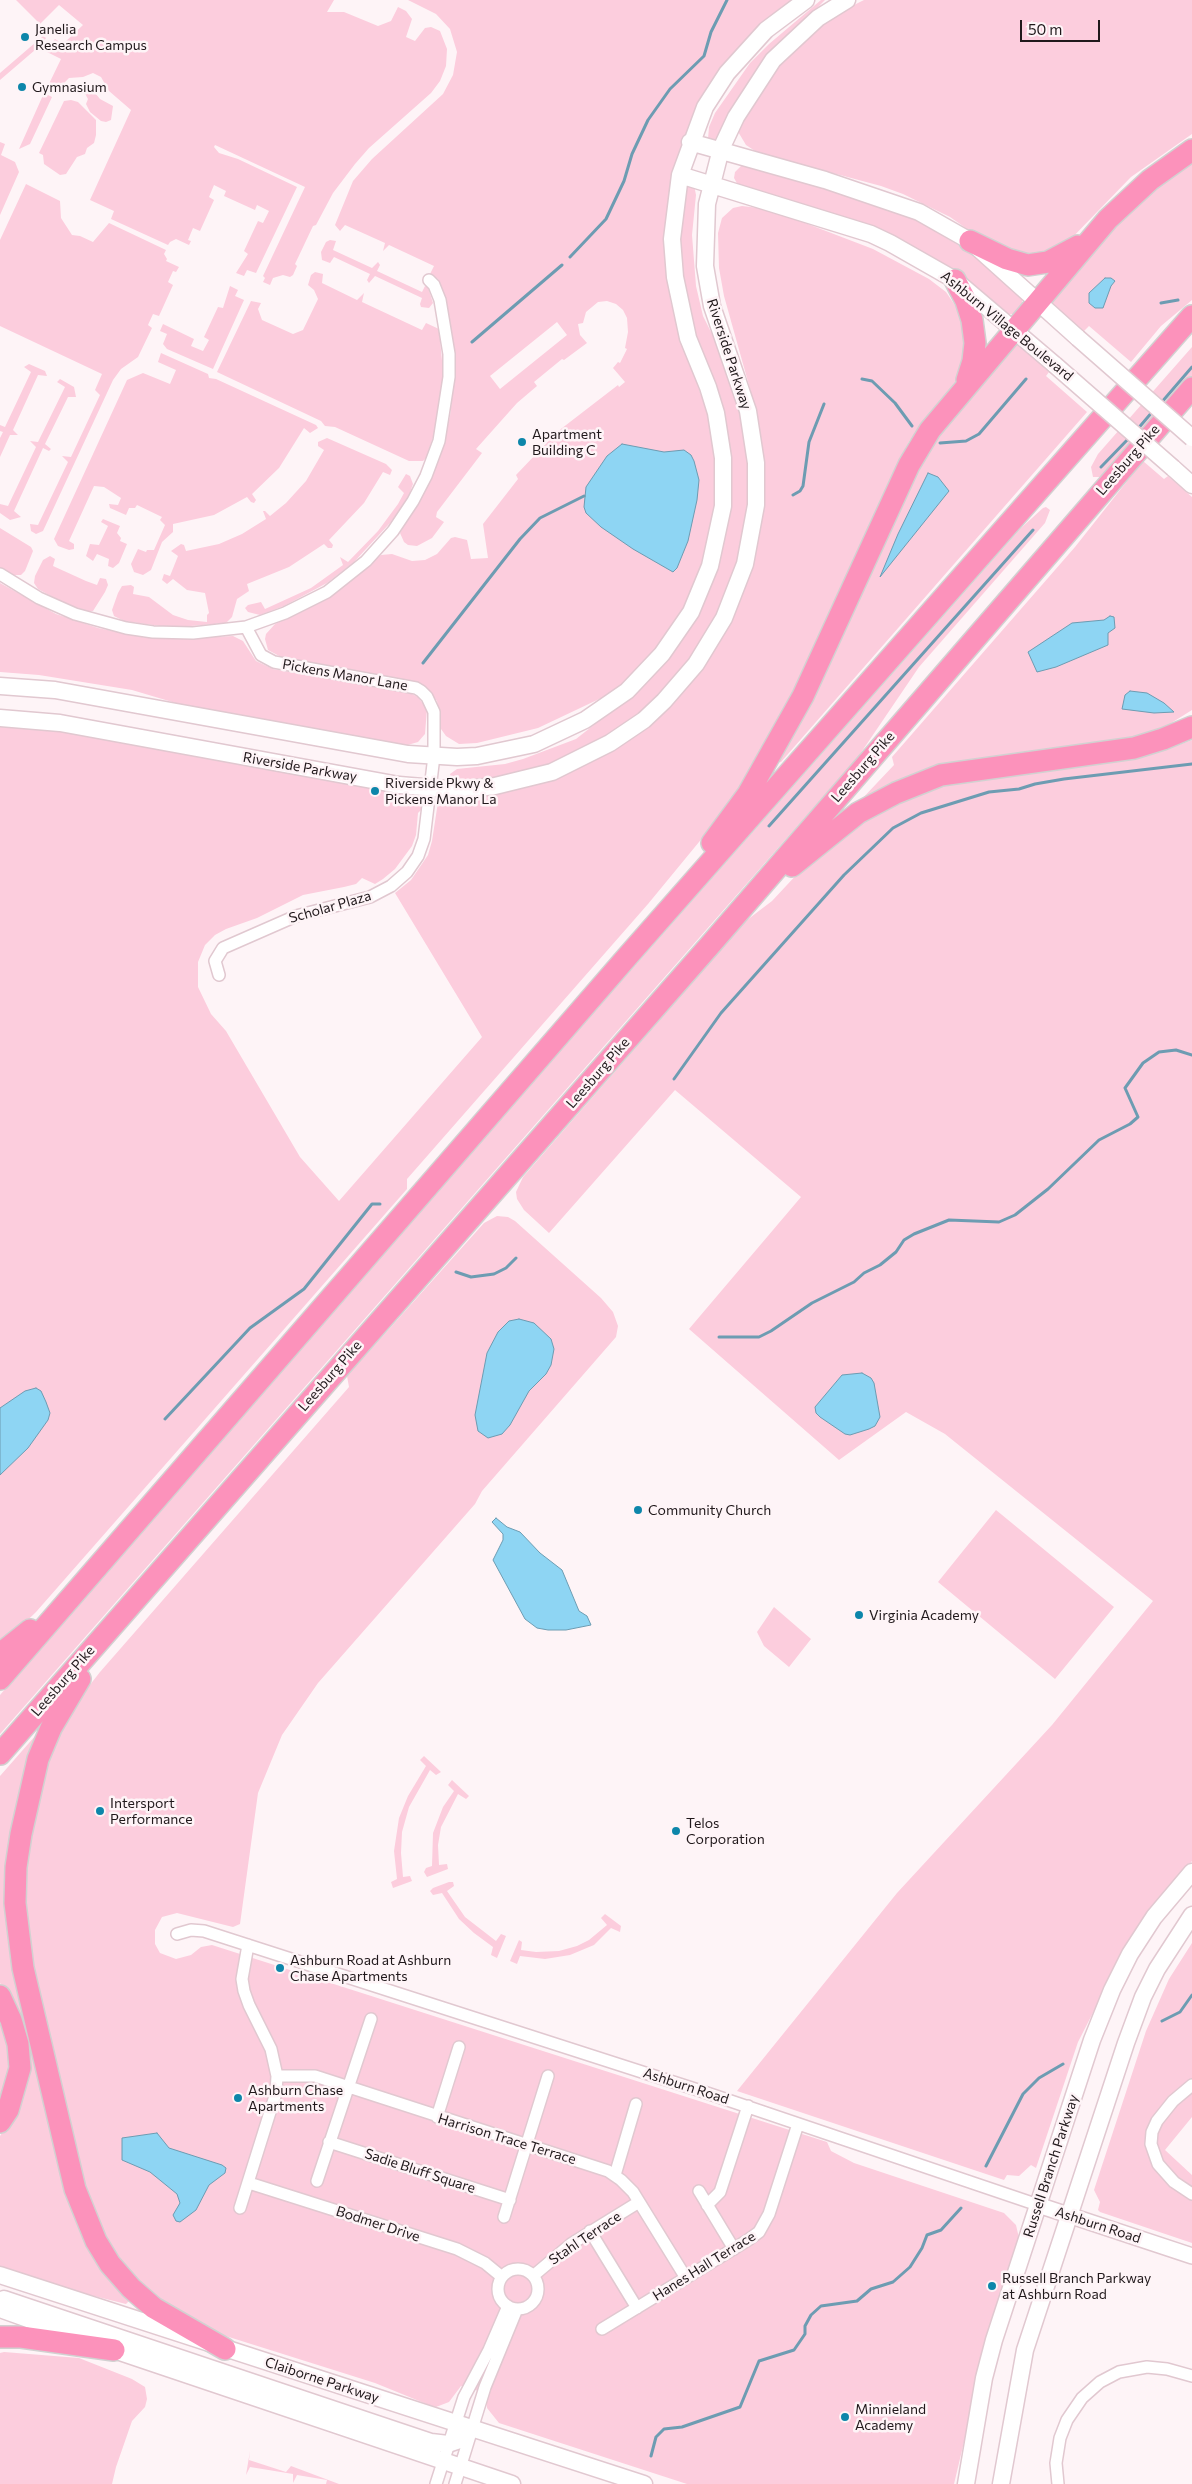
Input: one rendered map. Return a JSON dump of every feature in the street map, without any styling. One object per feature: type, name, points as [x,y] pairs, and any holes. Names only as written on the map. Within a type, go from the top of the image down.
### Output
[{"type":"highway","points":[[627,957],[748,794],[803,696],[909,465],[930,430],[1093,237],[1150,180],[1192,150]]},
{"type":"highway","points":[[970,241],[1007,259],[1028,265],[1048,262],[1093,237]]},
{"type":"highway","points":[[955,280],[968,307],[975,343],[973,361],[964,388]]},
{"type":"highway","points":[[0,1679],[627,957],[1192,316]]},
{"type":"highway","name":"Leesburg Pike","points":[[0,1754],[711,944],[1192,388]]},
{"type":"highway","points":[[711,944],[798,860],[858,813],[896,793],[949,774],[1134,748],[1192,727]]},
{"type":"highway","points":[[0,1654],[73,1596]]},
{"type":"highway","points":[[128,1607],[64,1703],[38,1759],[28,1796],[16,1867],[15,1903],[17,1932],[23,1968],[75,2189],[96,2241],[110,2264],[136,2293],[174,2321],[225,2349]]},
{"type":"highway","points":[[0,1996],[11,2020],[18,2044],[20,2068],[8,2110],[0,2122]]},
{"type":"highway","points":[[0,2337],[30,2338],[114,2350]]},
{"type":"main road","points":[[0,686],[55,690],[408,754],[434,756],[476,756],[534,744],[586,720],[627,691],[656,661],[678,633],[703,586],[719,531],[723,506],[724,471],[716,413],[684,324],[675,277],[672,239],[680,175],[690,142],[705,107],[726,73],[766,30],[806,0]]},
{"type":"main road","name":"Riverside Parkway","points":[[0,718],[60,723],[399,785],[459,790],[526,779],[552,772],[610,744],[644,720],[696,664],[724,618],[745,564],[756,505],[757,480],[748,411],[718,327],[708,288],[705,233],[707,204],[721,149],[736,117],[773,60],[818,18],[847,0]]},
{"type":"main road","points":[[690,142],[721,149],[877,196],[919,212],[970,241],[1192,438]]},
{"type":"main road","name":"Ashburn Village Boulevard","points":[[680,175],[871,234],[913,255],[955,280],[1014,329],[1192,485]]},
{"type":"main road","name":"Russell Branch Parkway","points":[[966,2484],[984,2378],[994,2340],[1092,2040],[1112,1990],[1130,1954],[1154,1917],[1192,1872]]},
{"type":"main road","points":[[1001,2484],[1025,2350],[1069,2216],[1143,1997],[1170,1946],[1192,1915]]},
{"type":"main road","name":"Claiborne Parkway","points":[[0,2275],[644,2484]]},
{"type":"main road","points":[[0,2298],[431,2442],[448,2444],[460,2440],[472,2428]]},
{"type":"main road","points":[[0,2309],[114,2350],[512,2484]]},
{"type":"street","points":[[0,574],[54,606],[99,622],[126,628],[193,633],[246,627],[305,604],[345,578],[366,561],[386,540],[413,501],[426,476],[439,441],[450,377],[446,325],[440,300],[434,285],[429,280]]},
{"type":"street","name":"Pickens Manor Lane","points":[[246,627],[261,655],[274,662],[416,688],[427,697],[434,712],[434,756],[431,788]]},
{"type":"street","name":"Scholar Plaza","points":[[219,975],[215,961],[223,948],[296,916],[370,897],[399,880],[413,864],[421,849],[427,823],[431,788]]},
{"type":"street","name":"Ashburn Road","points":[[177,1934],[191,1930],[204,1931],[748,2106],[1192,2256]]},
{"type":"street","points":[[240,2208],[276,2093],[277,2076],[271,2049],[244,1991],[242,1979],[248,1945]]},
{"type":"street","points":[[317,2181],[371,2019]]},
{"type":"street","points":[[437,2117],[459,2048]]},
{"type":"street","name":"Harrison Trace Terrace","points":[[277,2076],[315,2076],[615,2174]]},
{"type":"street","points":[[504,2217],[548,2076]]},
{"type":"street","points":[[1192,2086],[1173,2101],[1156,2121],[1152,2132],[1151,2144],[1153,2154],[1162,2169],[1174,2182],[1192,2194]]},
{"type":"street","points":[[636,2104],[615,2174],[639,2202],[686,2278]]},
{"type":"street","points":[[707,2205],[720,2192],[748,2106]]},
{"type":"street","name":"Hanes Hall Terrace","points":[[602,2329],[754,2236],[767,2220],[798,2124]]},
{"type":"street","name":"Sadie Bluff Square","points":[[329,2142],[510,2200]]},
{"type":"street","name":"Bodmer Drive","points":[[248,2183],[457,2249],[485,2263],[502,2277]]},
{"type":"street","points":[[699,2191],[734,2249]]},
{"type":"street","name":"Stahl Terrace","points":[[534,2276],[556,2255],[590,2231],[639,2202]]},
{"type":"street","points":[[590,2231],[637,2308]]},
{"type":"street","points":[[519,2269],[534,2276],[538,2288],[536,2297],[527,2307],[513,2308],[499,2295],[498,2286],[502,2277],[510,2271],[519,2269]]},
{"type":"street","points":[[436,2484],[464,2397],[513,2308]]},
{"type":"street","points":[[455,2484],[485,2386],[513,2308]]},
{"type":"street","points":[[1058,2484],[1056,2463],[1060,2438],[1067,2420],[1082,2398],[1100,2382],[1119,2372],[1147,2367],[1166,2369],[1192,2376]]},
{"type":"shaded area","points":[[16,0],[334,0],[327,12],[344,12],[378,26],[391,21],[398,7],[406,11],[412,19],[406,37],[415,41],[425,28],[431,27],[440,31],[447,49],[446,66],[440,81],[431,93],[369,148],[333,193],[316,225],[313,226],[295,264],[297,266],[293,275],[290,277],[283,275],[273,278],[270,285],[263,282],[265,278],[263,276],[305,187],[215,145],[214,147],[219,153],[238,159],[297,187],[256,273],[247,270],[244,276],[236,273],[248,254],[244,251],[258,221],[263,223],[269,211],[257,205],[255,210],[224,196],[226,191],[214,185],[209,197],[214,200],[200,231],[193,228],[188,240],[191,241],[189,245],[176,239],[168,245],[111,219],[114,211],[90,200],[131,110],[109,91],[101,77],[93,73],[83,77],[69,78],[56,91],[47,88],[61,59],[47,52],[50,45],[55,39],[63,44],[83,25],[59,5],[40,24]]},
{"type":"shaded area","points":[[408,0],[794,0],[762,24],[742,43],[704,94],[682,143],[669,191],[665,255],[671,303],[709,418],[717,466],[714,520],[708,552],[686,605],[659,646],[614,692],[538,728],[477,743],[459,744],[446,736],[441,729],[437,701],[426,687],[414,682],[281,657],[268,650],[265,639],[266,634],[275,624],[328,598],[381,555],[392,554],[412,561],[425,560],[437,554],[451,538],[455,537],[467,540],[471,559],[488,558],[483,524],[518,479],[516,475],[557,432],[618,385],[619,387],[625,382],[613,368],[618,362],[620,363],[627,349],[625,348],[628,332],[627,318],[623,310],[616,304],[607,301],[598,302],[586,312],[583,323],[578,324],[580,335],[587,343],[564,360],[562,359],[534,382],[537,386],[517,403],[476,449],[482,453],[437,512],[436,517],[444,522],[432,538],[417,546],[408,545],[404,542],[400,533],[430,482],[442,449],[450,416],[455,373],[454,350],[446,302],[438,279],[430,274],[434,266],[389,245],[383,251],[385,243],[345,225],[340,231],[335,225],[353,181],[372,159],[443,94],[453,75],[457,52],[450,29],[436,14]],"holes":[[[557,322],[567,335],[500,389],[490,376]]]},
{"type":"shaded area","points":[[821,0],[825,0],[757,69],[720,135],[713,141],[708,139],[709,127],[715,113],[750,63],[769,44]]},
{"type":"shaded area","points":[[864,0],[1192,0],[1192,134],[1131,177],[1067,243],[1033,256],[986,242],[950,217],[903,194],[881,186],[758,153],[746,145],[737,130],[778,64],[813,31],[836,14]]},
{"type":"shaded area","points":[[43,36],[46,38],[42,44],[0,80],[0,73]]},
{"type":"shaded area","points":[[88,87],[100,99],[113,106],[111,120],[101,121],[90,112],[86,104],[88,99],[83,90]]},
{"type":"shaded area","points":[[44,93],[52,97],[30,144],[19,149]]},
{"type":"shaded area","points":[[64,101],[78,102],[96,120],[96,135],[94,143],[87,148],[85,154],[77,157],[66,174],[60,175],[44,164],[43,155],[39,153]]},
{"type":"shaded area","points":[[0,142],[5,144],[1,155],[15,162],[19,172],[0,215]]},
{"type":"shaded area","points":[[1192,162],[1192,300],[1161,326],[1131,362],[1089,326],[1083,332],[1048,303],[1121,220],[1152,191]]},
{"type":"shaded area","points":[[749,164],[900,213],[923,224],[960,246],[985,265],[1019,294],[1022,299],[1022,307],[1016,314],[1005,314],[946,266],[891,235],[738,185],[734,178],[735,172],[741,166]]},
{"type":"shaded area","points":[[26,184],[60,201],[61,218],[72,235],[80,236],[93,242],[109,223],[166,250],[164,254],[167,259],[166,261],[179,267],[176,272],[173,271],[168,282],[173,285],[159,316],[153,314],[148,325],[152,328],[138,357],[121,369],[113,380],[43,531],[36,534],[31,531],[30,524],[38,525],[68,462],[62,456],[71,457],[100,395],[95,390],[102,374],[0,326],[0,240]]},
{"type":"shaded area","points":[[694,185],[696,195],[692,235],[696,286],[703,316],[727,364],[736,389],[750,459],[749,509],[738,569],[721,609],[697,652],[668,687],[637,715],[602,740],[553,764],[507,777],[459,782],[451,778],[450,774],[457,769],[505,764],[576,739],[637,691],[716,571],[728,519],[701,353],[686,303],[679,242],[684,192],[688,186]]},
{"type":"shaded area","points":[[742,206],[779,213],[873,249],[929,279],[946,292],[963,317],[964,355],[961,369],[955,382],[910,440],[899,460],[798,689],[749,775],[699,842],[648,904],[407,1179],[407,1189],[36,1612],[0,1647],[0,725],[40,727],[411,794],[419,798],[422,809],[418,813],[416,835],[412,846],[395,869],[383,879],[375,884],[362,878],[356,884],[303,895],[257,918],[226,929],[215,935],[205,945],[198,962],[198,987],[211,1014],[226,1031],[300,1157],[339,1201],[482,1037],[395,893],[411,880],[428,855],[438,802],[444,796],[544,782],[583,766],[625,742],[732,616],[740,599],[753,562],[762,516],[762,450],[752,396],[724,296],[719,268],[718,233],[722,218],[733,208]]},
{"type":"shaded area","points":[[330,240],[336,241],[333,250],[372,268],[378,262],[380,265],[377,271],[422,292],[425,286],[428,287],[433,303],[429,308],[421,307],[422,298],[375,276],[369,283],[367,280],[370,274],[334,257],[330,263],[322,260],[321,252],[326,242]]},
{"type":"shaded area","points":[[315,272],[323,274],[322,283],[357,300],[364,293],[362,302],[422,330],[426,323],[439,329],[443,371],[441,391],[434,434],[426,458],[423,461],[409,461],[335,427],[325,426],[321,421],[217,372],[251,301],[261,303],[258,309],[262,320],[293,334],[303,330],[318,299],[314,290],[308,285],[311,275]]},
{"type":"shaded area","points":[[230,286],[238,290],[235,296],[244,300],[213,369],[167,349],[163,344],[167,334],[160,331],[163,324],[194,339],[191,346],[203,351],[209,340],[204,337],[218,307],[223,308]]},
{"type":"shaded area","points":[[1015,341],[1049,372],[1046,376],[1087,412],[781,762],[776,763],[928,447],[1004,356],[1009,354],[1009,349]]},
{"type":"shaded area","points":[[1192,347],[1192,376],[1109,471],[1100,477],[1093,477],[1091,467],[1098,454]]},
{"type":"shaded area","points":[[161,353],[208,374],[209,378],[216,379],[316,425],[318,428],[310,433],[304,428],[279,468],[252,494],[256,500],[254,503],[247,497],[214,515],[173,524],[173,532],[162,542],[151,570],[143,575],[134,572],[131,564],[138,549],[146,552],[147,550],[154,550],[165,525],[160,520],[162,517],[137,505],[135,508],[129,508],[126,515],[110,508],[109,504],[118,505],[121,498],[104,487],[94,486],[69,541],[74,544],[74,549],[69,550],[58,546],[54,539],[127,380],[143,373],[170,384],[176,370],[158,362]]},
{"type":"shaded area","points":[[29,364],[45,371],[47,376],[38,375],[13,430],[18,435],[10,435],[0,457],[0,438],[3,432],[0,431],[0,425],[5,427],[31,372],[24,367]]},
{"type":"shaded area","points":[[60,379],[74,387],[76,397],[68,397],[45,444],[51,449],[49,451],[43,448],[14,511],[21,517],[10,520],[0,513],[0,504],[8,506],[36,447],[30,441],[38,442],[65,387],[57,382]]},
{"type":"shaded area","points":[[327,438],[386,464],[392,470],[390,475],[383,472],[364,503],[329,540],[333,545],[332,548],[328,548],[324,544],[289,567],[247,584],[249,591],[237,599],[232,617],[226,623],[160,626],[124,621],[114,616],[112,610],[118,593],[122,586],[131,585],[134,587],[133,594],[149,597],[173,615],[188,620],[207,622],[207,615],[209,613],[205,593],[187,590],[173,579],[167,584],[162,580],[164,574],[170,576],[178,556],[171,551],[181,544],[184,545],[186,551],[219,544],[242,534],[266,519],[263,511],[270,516],[286,503],[306,481],[324,450],[318,446],[318,442]]},
{"type":"shaded area","points":[[1143,461],[1164,479],[1168,476],[1192,497],[1192,710],[1160,730],[1130,740],[859,802],[894,765],[892,757],[1075,547]]},
{"type":"shaded area","points":[[406,474],[410,476],[413,484],[408,498],[390,523],[354,562],[327,583],[284,606],[260,615],[248,612],[245,608],[248,605],[261,602],[265,609],[311,588],[343,565],[340,557],[348,562],[378,531],[398,504],[404,493],[398,487]]},
{"type":"shaded area","points":[[1046,507],[1050,510],[1045,523],[919,667],[858,757],[0,1734],[0,1695],[437,1190],[1021,528]]},
{"type":"shaded area","points":[[103,519],[120,526],[117,533],[121,538],[120,541],[127,544],[119,563],[113,568],[108,566],[109,559],[97,554],[93,561],[86,556],[90,544],[99,545],[108,526],[101,522]]},
{"type":"shaded area","points":[[0,528],[31,547],[33,551],[25,571],[21,575],[11,575],[0,568]]},
{"type":"shaded area","points":[[50,556],[55,559],[53,566],[86,581],[97,585],[100,578],[106,579],[108,585],[93,611],[83,611],[69,606],[38,589],[34,583],[35,576],[43,560]]},
{"type":"shaded area","points":[[0,583],[56,614],[98,628],[141,637],[171,639],[233,636],[243,641],[256,661],[273,669],[412,694],[418,697],[427,709],[425,734],[418,742],[404,746],[179,704],[132,690],[39,675],[0,672]]},
{"type":"shaded area","points":[[1192,740],[1192,1861],[1146,1917],[1078,2042],[1036,2168],[1031,2165],[1019,2176],[1007,2175],[1004,2180],[737,2091],[897,1893],[1052,1725],[1153,1601],[945,1434],[906,1412],[839,1460],[689,1329],[801,1197],[675,1090],[549,1233],[524,1210],[517,1199],[516,1192],[523,1177],[747,920],[772,901],[800,871],[853,828],[884,807],[934,786],[1132,756],[1165,750]]},
{"type":"shaded area","points":[[497,1216],[508,1217],[515,1221],[601,1298],[613,1312],[618,1326],[616,1337],[482,1491],[475,1504],[318,1683],[282,1735],[258,1793],[240,1924],[233,1927],[177,1913],[162,1917],[155,1930],[155,1944],[160,1953],[176,1959],[191,1955],[201,1947],[212,1945],[827,2142],[831,2151],[854,2163],[1004,2213],[1016,2225],[1019,2238],[973,2404],[954,2484],[687,2484],[499,2423],[487,2408],[486,2393],[461,2386],[449,2402],[436,2407],[429,2405],[375,2383],[213,2332],[154,2296],[126,2267],[105,2236],[93,2211],[83,2182],[31,1953],[26,1908],[27,1861],[42,1773],[55,1740],[75,1704],[100,1672],[349,1387],[347,1376],[484,1223]]},
{"type":"shaded area","points":[[996,1510],[1114,1607],[1055,1679],[938,1582]]},
{"type":"shaded area","points":[[774,1607],[811,1639],[789,1667],[764,1646],[757,1632]]},
{"type":"shaded area","points":[[43,1727],[15,1823],[38,2065],[130,2300],[126,2304],[66,2289],[0,2267],[0,2136],[11,2119],[8,1994],[0,1983],[0,1776]]},
{"type":"shaded area","points":[[424,1756],[441,1772],[436,1775],[430,1770],[409,1807],[402,1832],[401,1853],[403,1877],[410,1876],[412,1881],[393,1888],[391,1882],[397,1879],[394,1851],[399,1818],[408,1796],[426,1766],[420,1760]]},
{"type":"shaded area","points":[[452,1780],[469,1796],[466,1799],[458,1794],[441,1827],[438,1845],[439,1865],[447,1864],[448,1869],[427,1877],[424,1872],[426,1868],[432,1866],[433,1833],[443,1807],[454,1791],[448,1785]]},
{"type":"shaded area","points":[[453,1882],[454,1886],[447,1891],[465,1917],[496,1941],[501,1934],[506,1936],[497,1958],[491,1955],[493,1947],[459,1919],[442,1893],[433,1895],[430,1891]]},
{"type":"shaded area","points":[[605,1914],[621,1926],[620,1932],[611,1928],[594,1945],[570,1955],[545,1959],[520,1956],[517,1964],[510,1961],[519,1940],[522,1942],[521,1950],[536,1952],[559,1951],[577,1946],[589,1940],[607,1925],[601,1918]]},
{"type":"shaded area","points":[[1192,1943],[1192,2117],[1165,2150],[1192,2175],[1192,2243],[1100,2212],[1098,2210],[1100,2202],[1094,2190],[1146,2031],[1169,1979]]},
{"type":"shaded area","points":[[0,2016],[9,2048],[9,2071],[0,2104]]},
{"type":"shaded area","points":[[0,2353],[79,2358],[132,2379],[145,2387],[147,2399],[145,2407],[132,2421],[112,2484],[0,2484]]},
{"type":"shaded area","points":[[250,2451],[249,2460],[286,2472],[291,2466],[339,2484],[326,2484],[327,2480],[297,2475],[293,2483],[293,2474],[250,2467],[246,2475]]},
{"type":"water","points":[[1105,278],[1111,278],[1115,281],[1111,286],[1103,308],[1095,308],[1089,303],[1089,293]]},
{"type":"water","points":[[622,444],[664,452],[684,450],[691,455],[694,461],[699,480],[697,500],[688,541],[677,568],[673,572],[633,549],[601,527],[586,513],[584,507],[586,487],[607,456]]},
{"type":"water","points":[[928,473],[938,477],[949,491],[880,577],[898,534]]},
{"type":"water","points":[[1110,616],[1114,617],[1115,628],[1108,633],[1108,645],[1056,667],[1037,672],[1028,652],[1072,623],[1104,620]]},
{"type":"water","points":[[1130,691],[1147,693],[1164,703],[1174,712],[1154,713],[1122,709],[1125,695]]},
{"type":"water","points":[[519,1319],[534,1323],[551,1339],[554,1349],[551,1365],[546,1374],[529,1391],[510,1425],[502,1434],[488,1438],[478,1431],[475,1415],[487,1353],[498,1332],[509,1321]]},
{"type":"water","points":[[862,1373],[871,1378],[874,1383],[880,1417],[875,1426],[869,1429],[850,1435],[845,1434],[820,1417],[816,1413],[815,1407],[842,1375]]},
{"type":"water","points":[[36,1388],[41,1391],[46,1402],[50,1413],[48,1420],[28,1448],[0,1475],[0,1408],[25,1391]]},
{"type":"water","points":[[496,1518],[507,1527],[520,1532],[540,1553],[562,1570],[579,1611],[587,1616],[591,1625],[566,1630],[548,1630],[537,1628],[525,1619],[493,1560],[503,1540],[503,1534],[492,1522]]},
{"type":"water","points":[[157,2133],[169,2148],[222,2165],[226,2168],[225,2173],[209,2185],[196,2210],[180,2222],[176,2221],[173,2215],[180,2203],[177,2194],[150,2172],[122,2160],[122,2138]]},
{"type":"waterway","points":[[570,257],[606,219],[624,181],[632,154],[648,120],[670,89],[704,56],[711,32],[727,0]]},
{"type":"waterway","points":[[472,342],[562,265]]},
{"type":"waterway","points":[[1161,303],[1178,300]]},
{"type":"waterway","points":[[1161,403],[1192,367]]},
{"type":"waterway","points":[[862,379],[872,381],[895,403],[912,426]]},
{"type":"waterway","points":[[940,443],[966,441],[979,434],[1026,379]]},
{"type":"waterway","points":[[793,495],[800,491],[803,486],[809,442],[824,404]]},
{"type":"waterway","points":[[1136,431],[1153,411]]},
{"type":"waterway","points":[[1101,467],[1130,437]]},
{"type":"waterway","points":[[423,663],[520,539],[540,518],[584,496]]},
{"type":"waterway","points":[[769,826],[1033,530]]},
{"type":"waterway","points":[[674,1079],[721,1013],[844,875],[893,828],[921,813],[989,792],[1019,789],[1064,779],[1192,764]]},
{"type":"waterway","points":[[719,1337],[759,1337],[771,1331],[812,1303],[854,1282],[864,1273],[880,1265],[896,1252],[904,1240],[914,1234],[949,1220],[999,1222],[1015,1215],[1048,1189],[1099,1140],[1130,1124],[1138,1117],[1125,1088],[1143,1063],[1159,1052],[1176,1050],[1192,1055]]},
{"type":"waterway","points":[[165,1419],[250,1328],[304,1289],[372,1204],[380,1204]]},
{"type":"waterway","points":[[456,1272],[471,1277],[494,1274],[506,1268],[516,1258]]},
{"type":"waterway","points":[[1162,2021],[1180,2012],[1192,1995]]},
{"type":"waterway","points":[[986,2166],[1023,2094],[1039,2078],[1063,2064]]},
{"type":"waterway","points":[[651,2456],[656,2437],[664,2429],[682,2427],[740,2407],[759,2361],[794,2350],[805,2334],[805,2326],[811,2315],[821,2306],[857,2301],[871,2289],[893,2282],[910,2267],[922,2248],[927,2235],[941,2230],[961,2208]]},
{"type":"place","name":"Janelia Research Campus","points":[[25,37]]},
{"type":"place","name":"Gymnasium","points":[[22,87]]},
{"type":"place","name":"Apartment Building C","points":[[522,442]]},
{"type":"place","name":"Riverside Pkwy & Pickens Manor La","points":[[375,791]]},
{"type":"place","name":"Community Church","points":[[638,1510]]},
{"type":"place","name":"Virginia Academy","points":[[859,1615]]},
{"type":"place","name":"Intersport Performance","points":[[100,1811]]},
{"type":"place","name":"Telos Corporation","points":[[676,1831]]},
{"type":"place","name":"Ashburn Road at Ashburn Chase Apartments","points":[[280,1968]]},
{"type":"place","name":"Ashburn Chase Apartments","points":[[238,2098]]},
{"type":"place","name":"Russell Branch Parkway at Ashburn Road","points":[[992,2286]]},
{"type":"place","name":"Minnieland Academy","points":[[845,2417]]}]
